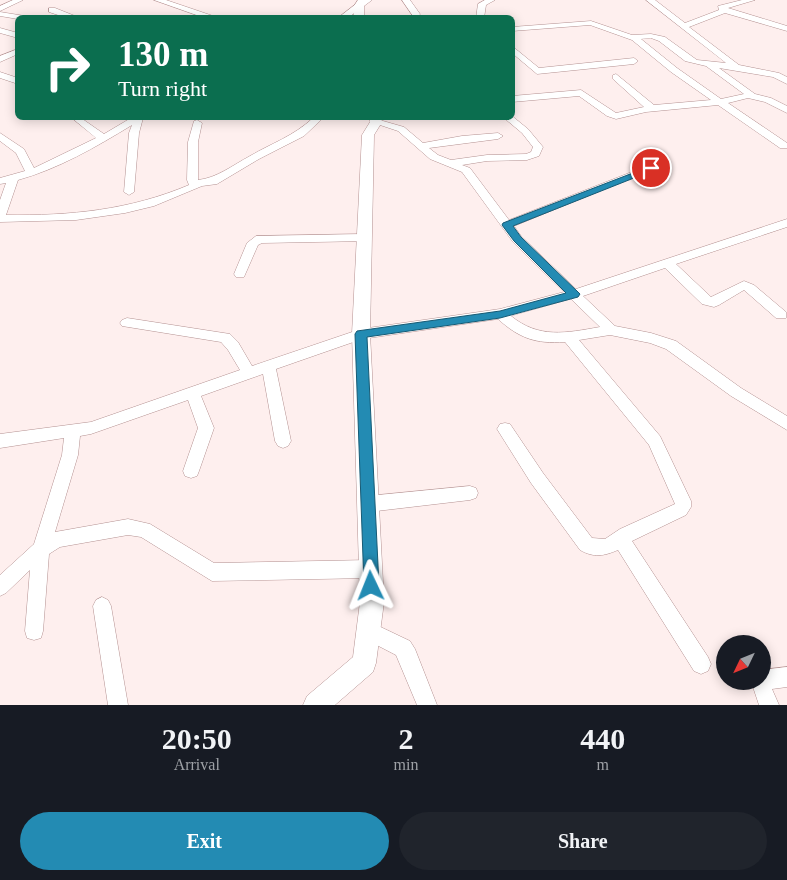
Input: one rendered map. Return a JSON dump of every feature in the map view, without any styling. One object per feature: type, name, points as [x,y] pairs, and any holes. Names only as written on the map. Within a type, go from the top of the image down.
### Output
[{"type":"street","points":[[0,9],[19,0]]},
{"type":"street","points":[[158,0],[206,15]]},
{"type":"street","points":[[406,0],[416,14]]},
{"type":"street","points":[[480,15],[482,4],[491,0]]},
{"type":"street","points":[[650,0],[736,67]]},
{"type":"street","points":[[719,11],[724,6],[751,0]]},
{"type":"street","points":[[346,15],[363,3]]},
{"type":"street","points":[[52,10],[67,15]]},
{"type":"street","points":[[684,26],[719,11],[728,10],[787,29]]},
{"type":"street","points":[[0,14],[15,16]]},
{"type":"street","points":[[515,29],[591,23],[634,38],[718,102],[784,146]]},
{"type":"street","points":[[0,30],[15,35]]},
{"type":"street","points":[[634,38],[650,36],[662,39],[688,59],[776,75],[787,81]]},
{"type":"street","points":[[515,51],[537,71],[634,61]]},
{"type":"street","points":[[0,59],[15,52]]},
{"type":"street","points":[[709,64],[751,94],[750,96]]},
{"type":"street","points":[[776,75],[787,67]]},
{"type":"street","points":[[0,75],[15,80]]},
{"type":"street","points":[[616,77],[651,108]]},
{"type":"street","points":[[515,99],[577,92],[585,94],[613,115],[651,108],[718,102],[750,96],[768,100],[787,110]]},
{"type":"street","points":[[79,120],[103,138]]},
{"type":"street","points":[[0,181],[31,173],[80,152],[134,120]]},
{"type":"street","points":[[129,192],[134,133],[137,120]]},
{"type":"street","points":[[13,178],[0,218],[47,220],[129,210],[173,197],[198,185],[213,182],[290,140],[315,120]]},
{"type":"street","points":[[316,705],[364,663],[372,602],[361,334],[368,135],[376,120],[401,129],[434,157],[466,170],[517,239],[612,330]]},
{"type":"street","points":[[452,163],[487,158],[527,157],[535,154],[538,147],[530,134],[513,120]]},
{"type":"street","points":[[197,123],[193,142],[192,180],[194,184],[198,185]]},
{"type":"street","points":[[0,136],[20,151],[31,173]]},
{"type":"street","points":[[421,146],[462,139],[498,136]]},
{"type":"street","points":[[507,225],[651,168]]},
{"type":"street","points":[[0,441],[91,428],[361,334],[500,314],[574,294],[787,223]]},
{"type":"street","points":[[240,274],[253,243],[260,239],[364,238]]},
{"type":"street","points":[[667,263],[707,301],[714,302],[744,285],[781,315]]},
{"type":"street","points":[[500,314],[524,332],[542,337],[568,337],[612,330],[651,338],[671,345],[736,392],[787,424]]},
{"type":"street","points":[[127,324],[225,338],[233,346],[249,373]]},
{"type":"street","points":[[505,429],[537,478],[586,544],[593,548],[601,549],[683,507],[683,501],[654,441],[641,422],[568,337]]},
{"type":"street","points":[[268,366],[283,441]]},
{"type":"street","points":[[192,471],[206,428],[193,392]]},
{"type":"street","points":[[34,632],[41,549],[70,455],[73,431]]},
{"type":"street","points":[[368,504],[470,493]]},
{"type":"street","points":[[0,587],[41,549],[64,536],[128,527],[144,530],[161,539],[212,572],[370,569]]},
{"type":"street","points":[[623,538],[624,544],[701,664]]},
{"type":"street","points":[[102,606],[118,705]]},
{"type":"street","points":[[368,630],[403,648],[408,656],[427,705]]},
{"type":"street","points":[[771,680],[787,677]]},
{"type":"street","points":[[763,690],[769,705]]},
{"type":"route","points":[[371,586],[361,334],[500,314],[574,294],[517,239],[507,225],[651,168]]}]
